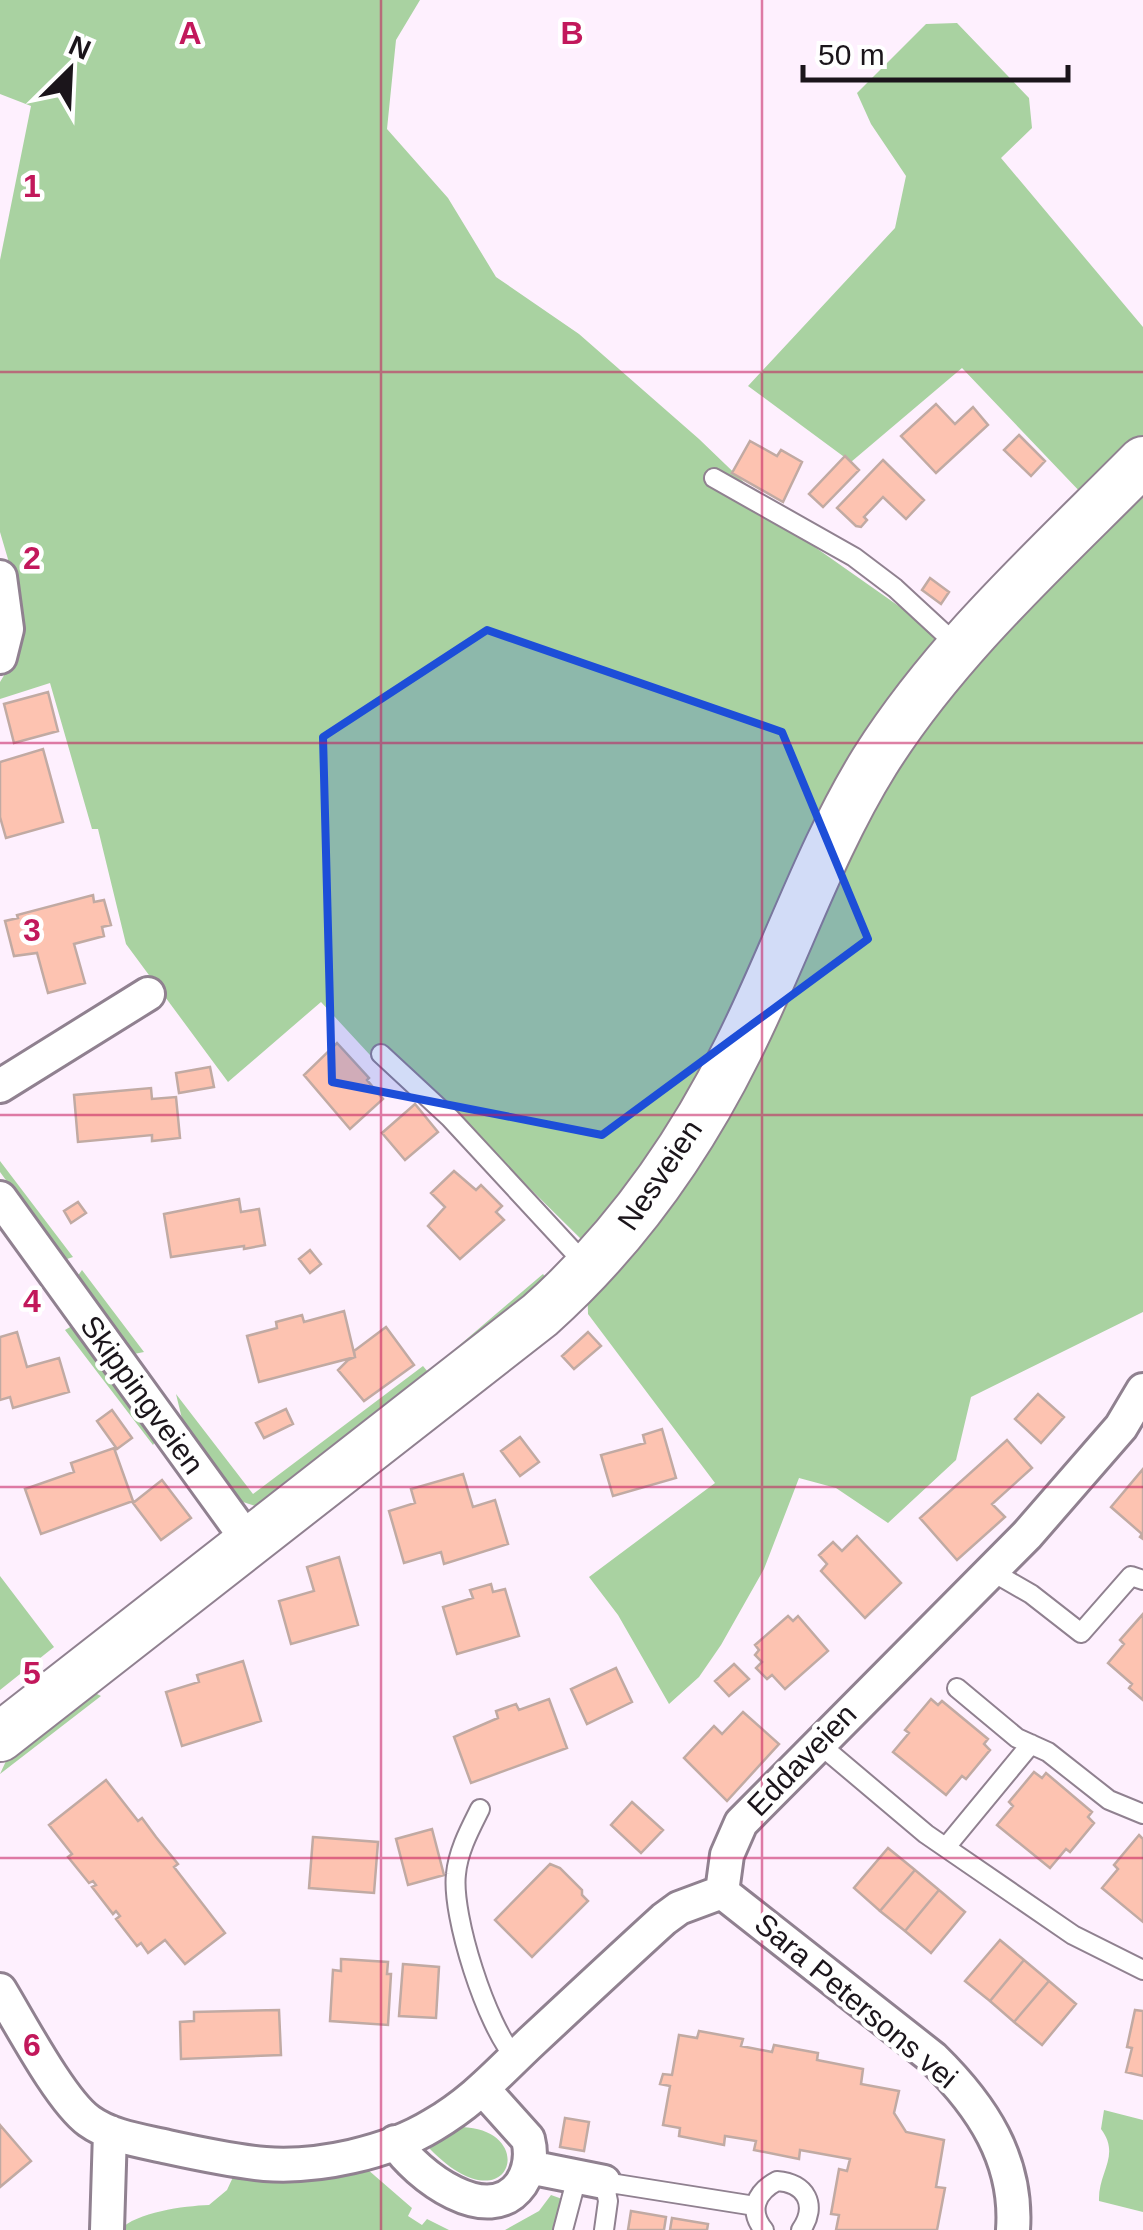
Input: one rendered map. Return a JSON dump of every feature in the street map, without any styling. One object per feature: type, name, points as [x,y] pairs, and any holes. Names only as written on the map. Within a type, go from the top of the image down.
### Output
[{"type":"main road","name":"Nesveien","points":[[0,1736],[540,1315],[590,1268],[633,1219],[685,1144],[738,1049],[840,822],[908,712],[960,648],[1143,462]]},
{"type":"street","points":[[0,577],[8,629],[0,657]]},
{"type":"street","points":[[0,1086],[148,994]]},
{"type":"street","name":"Skippingveien","points":[[0,1198],[250,1542]]},
{"type":"street","name":"Eddaveien","points":[[722,1892],[727,1855],[740,1823],[1027,1535],[1121,1427],[1143,1393]]},
{"type":"street","points":[[3,2002],[72,2104],[88,2120],[110,2132],[206,2155],[267,2164],[318,2161],[395,2142],[430,2128],[484,2090],[664,1919],[679,1908],[722,1892]]},
{"type":"street","name":"Sara Petersons vei","points":[[722,1892],[934,2058],[959,2083],[991,2126],[1006,2166],[1014,2190],[1013,2230]]},
{"type":"street","points":[[395,2142],[408,2162],[429,2179],[473,2203],[494,2204],[513,2196],[529,2167],[528,2139],[484,2090]]},
{"type":"street","points":[[107,2230],[110,2132]]},
{"type":"street","points":[[529,2167],[590,2180]]},
{"type":"lane","points":[[714,478],[854,557],[896,588],[960,648]]},
{"type":"lane","points":[[381,1054],[450,1118],[590,1268]]},
{"type":"lane","points":[[991,1570],[1031,1594],[1082,1634],[1130,1576],[1143,1580]]},
{"type":"lane","points":[[956,1688],[1017,1738],[1048,1752],[1109,1800],[1143,1814]]},
{"type":"lane","points":[[818,1743],[946,1848],[1073,1936],[1143,1970]]},
{"type":"lane","points":[[946,1848],[1031,1744]]},
{"type":"lane","points":[[480,1808],[455,1877],[458,1909],[488,2014],[502,2042],[515,2057]]},
{"type":"lane","points":[[590,2180],[755,2206]]},
{"type":"lane","points":[[563,2230],[590,2180]]},
{"type":"lane","points":[[590,2180],[608,2201],[604,2230]]},
{"type":"lane","points":[[764,2230],[756,2218],[755,2206],[760,2193],[777,2181],[794,2184],[806,2194],[808,2217],[801,2230]]},
{"type":"highlighted area","points":[[487,630],[782,732],[868,939],[602,1135],[332,1082],[323,737]]},
{"type":"green space","points":[[0,0],[420,0],[396,40],[387,129],[448,198],[496,277],[579,334],[699,439],[802,538],[947,640],[1084,496],[962,368],[851,462],[748,386],[895,228],[906,176],[871,124],[857,93],[926,24],[957,23],[1029,98],[1032,128],[1001,158],[1143,327],[1143,1312],[971,1397],[956,1460],[888,1523],[836,1488],[799,1478],[764,1569],[721,1645],[699,1677],[669,1704],[618,1615],[589,1577],[715,1483],[588,1314],[586,1244],[385,1045],[370,1055],[321,1002],[228,1082],[126,944],[98,829],[92,829],[50,683],[0,699],[0,682],[18,652],[15,583],[0,532],[0,260],[31,106],[0,94]]},
{"type":"green space","points":[[0,1161],[73,1257],[64,1260],[0,1172]]},
{"type":"green space","points":[[82,1270],[144,1352],[134,1354],[77,1277]]},
{"type":"green space","points":[[543,1274],[549,1282],[258,1507],[237,1500],[184,1427],[176,1394],[253,1494],[423,1366],[428,1372]]},
{"type":"green space","points":[[72,1326],[157,1438],[153,1445],[65,1330]]},
{"type":"green space","points":[[0,1576],[54,1647],[0,1690]]},
{"type":"green space","points":[[95,1693],[101,1696],[0,1774],[6,1761]]},
{"type":"green space","points":[[1104,2110],[1143,2120],[1143,2212],[1099,2201],[1109,2156],[1101,2129]]},
{"type":"green space","points":[[462,2127],[487,2132],[501,2143],[507,2157],[505,2170],[496,2178],[479,2180],[457,2171],[430,2149],[429,2145]]},
{"type":"green space","points":[[367,2169],[412,2208],[408,2216],[422,2225],[427,2219],[449,2230],[120,2230],[149,2214],[209,2205],[227,2190],[234,2175]]},
{"type":"green space","points":[[551,2195],[565,2200],[557,2230],[505,2230],[539,2211]]},
{"type":"building","points":[[936,404],[955,424],[973,407],[988,425],[936,473],[901,436]]},
{"type":"building","points":[[1019,435],[1045,461],[1031,476],[1004,450]]},
{"type":"building","points":[[750,441],[777,456],[781,450],[802,462],[783,502],[732,473]]},
{"type":"building","points":[[845,456],[859,470],[823,507],[809,494]]},
{"type":"building","points":[[883,460],[924,500],[906,519],[883,497],[864,517],[867,520],[861,527],[856,526],[837,508]]},
{"type":"building","points":[[930,578],[949,592],[941,604],[922,590]]},
{"type":"building","points":[[48,692],[58,731],[14,743],[4,704]]},
{"type":"building","points":[[43,749],[63,822],[6,838],[0,817],[0,762]]},
{"type":"building","points":[[93,895],[94,902],[104,900],[111,925],[102,927],[104,936],[74,944],[85,983],[48,993],[37,953],[14,956],[5,921]]},
{"type":"building","points":[[337,1043],[383,1099],[350,1129],[304,1075]]},
{"type":"building","points":[[210,1067],[214,1087],[179,1093],[176,1073]]},
{"type":"building","points":[[151,1088],[152,1099],[176,1097],[180,1138],[152,1141],[152,1135],[78,1142],[74,1095]]},
{"type":"building","points":[[415,1104],[438,1132],[405,1160],[382,1133]]},
{"type":"building","points":[[454,1171],[476,1190],[481,1185],[502,1206],[496,1212],[504,1220],[460,1259],[428,1226],[445,1207],[431,1193]]},
{"type":"building","points":[[239,1199],[241,1212],[259,1209],[265,1245],[171,1257],[164,1214]]},
{"type":"building","points":[[78,1202],[86,1213],[71,1223],[64,1211]]},
{"type":"building","points":[[310,1250],[321,1264],[310,1273],[299,1259]]},
{"type":"building","points":[[344,1311],[355,1357],[259,1382],[247,1336],[277,1328],[276,1322],[302,1315],[304,1322]]},
{"type":"building","points":[[386,1327],[414,1365],[364,1401],[338,1370],[355,1357],[354,1351]]},
{"type":"building","points":[[17,1332],[27,1367],[59,1358],[69,1392],[13,1408],[10,1397],[0,1400],[0,1337]]},
{"type":"building","points":[[588,1332],[601,1346],[574,1369],[562,1356]]},
{"type":"building","points":[[1038,1394],[1064,1417],[1041,1443],[1015,1419]]},
{"type":"building","points":[[286,1409],[293,1424],[264,1438],[256,1423]]},
{"type":"building","points":[[112,1410],[132,1438],[117,1449],[97,1421]]},
{"type":"building","points":[[662,1429],[676,1478],[613,1496],[601,1455],[645,1443],[643,1435]]},
{"type":"building","points":[[520,1437],[539,1462],[520,1476],[501,1451]]},
{"type":"building","points":[[1007,1440],[1032,1468],[992,1504],[1005,1517],[957,1560],[920,1518]]},
{"type":"building","points":[[114,1448],[133,1501],[41,1534],[25,1489],[74,1472],[71,1463]]},
{"type":"building","points":[[1143,1469],[1143,1539],[1111,1507]]},
{"type":"building","points":[[463,1474],[473,1507],[495,1500],[508,1544],[444,1564],[441,1552],[404,1563],[389,1511],[415,1503],[411,1489]]},
{"type":"building","points":[[162,1480],[191,1518],[161,1540],[133,1503]]},
{"type":"building","points":[[857,1536],[901,1583],[865,1618],[821,1571],[827,1564],[819,1555],[833,1542],[842,1551]]},
{"type":"building","points":[[339,1557],[358,1625],[291,1644],[279,1601],[314,1591],[307,1567]]},
{"type":"building","points":[[491,1584],[493,1592],[505,1589],[519,1636],[457,1654],[443,1607],[473,1598],[470,1590]]},
{"type":"building","points":[[1143,1614],[1143,1700],[1129,1688],[1132,1684],[1108,1663],[1124,1644],[1120,1640]]},
{"type":"building","points":[[788,1616],[793,1621],[798,1616],[828,1651],[785,1689],[772,1675],[767,1679],[756,1668],[762,1662],[755,1655],[759,1650],[755,1645]]},
{"type":"building","points":[[243,1661],[261,1721],[182,1746],[166,1692],[199,1682],[197,1675]]},
{"type":"building","points":[[734,1664],[749,1679],[729,1696],[715,1681]]},
{"type":"building","points":[[616,1668],[632,1702],[587,1724],[571,1689]]},
{"type":"building","points":[[549,1699],[567,1748],[471,1783],[454,1737],[498,1718],[496,1711],[516,1704],[519,1710]]},
{"type":"building","points":[[931,1699],[938,1705],[942,1701],[988,1739],[984,1744],[990,1750],[966,1779],[962,1776],[946,1795],[893,1752],[909,1733],[905,1730]]},
{"type":"building","points":[[743,1712],[779,1744],[727,1801],[684,1758],[714,1726],[722,1734]]},
{"type":"building","points":[[1034,1772],[1042,1778],[1046,1773],[1092,1812],[1088,1817],[1094,1823],[1070,1852],[1066,1849],[1050,1868],[997,1825],[1013,1806],[1009,1802]]},
{"type":"building","points":[[106,1780],[178,1864],[174,1867],[225,1933],[185,1964],[165,1940],[148,1953],[141,1943],[137,1946],[116,1919],[120,1916],[116,1911],[113,1914],[92,1887],[96,1885],[93,1881],[89,1883],[68,1857],[72,1854],[49,1825]]},
{"type":"building","points":[[632,1802],[663,1830],[641,1853],[611,1825]]},
{"type":"building","points":[[432,1829],[444,1875],[408,1885],[396,1839]]},
{"type":"building","points":[[1139,1835],[1143,1839],[1143,1922],[1102,1888],[1118,1869],[1114,1865]]},
{"type":"building","points":[[313,1837],[378,1842],[374,1893],[309,1888]]},
{"type":"building","points":[[888,1848],[915,1870],[880,1911],[854,1888]]},
{"type":"building","points":[[550,1864],[560,1868],[588,1901],[532,1957],[495,1920]]},
{"type":"building","points":[[915,1870],[939,1890],[905,1931],[880,1911]]},
{"type":"building","points":[[939,1890],[965,1912],[931,1953],[905,1931]]},
{"type":"building","points":[[1000,1940],[1024,1960],[990,2001],[965,1981]]},
{"type":"building","points":[[341,1959],[388,1962],[388,2025],[330,2021],[333,1970],[341,1971]]},
{"type":"building","points":[[1024,1960],[1049,1981],[1014,2022],[990,2001]]},
{"type":"building","points":[[403,1964],[439,1967],[436,2018],[399,2016]]},
{"type":"building","points":[[1049,1981],[1076,2004],[1042,2045],[1014,2022]]},
{"type":"building","points":[[279,2010],[281,2055],[181,2059],[180,2022],[194,2021],[194,2012]]},
{"type":"building","points":[[1135,2010],[1143,2011],[1143,2076],[1126,2072]]},
{"type":"building","points":[[699,2031],[743,2039],[741,2046],[772,2052],[774,2045],[818,2053],[817,2060],[863,2069],[861,2084],[899,2091],[894,2113],[906,2132],[944,2140],[936,2187],[945,2188],[937,2230],[836,2230],[839,2215],[831,2214],[839,2169],[847,2171],[850,2159],[800,2150],[799,2159],[754,2150],[756,2141],[725,2136],[724,2145],[679,2136],[680,2128],[663,2125],[670,2086],[660,2084],[663,2074],[672,2075],[679,2035],[697,2038]]},
{"type":"building","points":[[565,2118],[589,2122],[584,2151],[560,2147]]},
{"type":"building","points":[[0,2125],[31,2161],[0,2187]]},
{"type":"building","points":[[631,2211],[666,2217],[664,2230],[628,2230]]},
{"type":"building","points":[[672,2218],[708,2224],[707,2230],[670,2230]]}]
